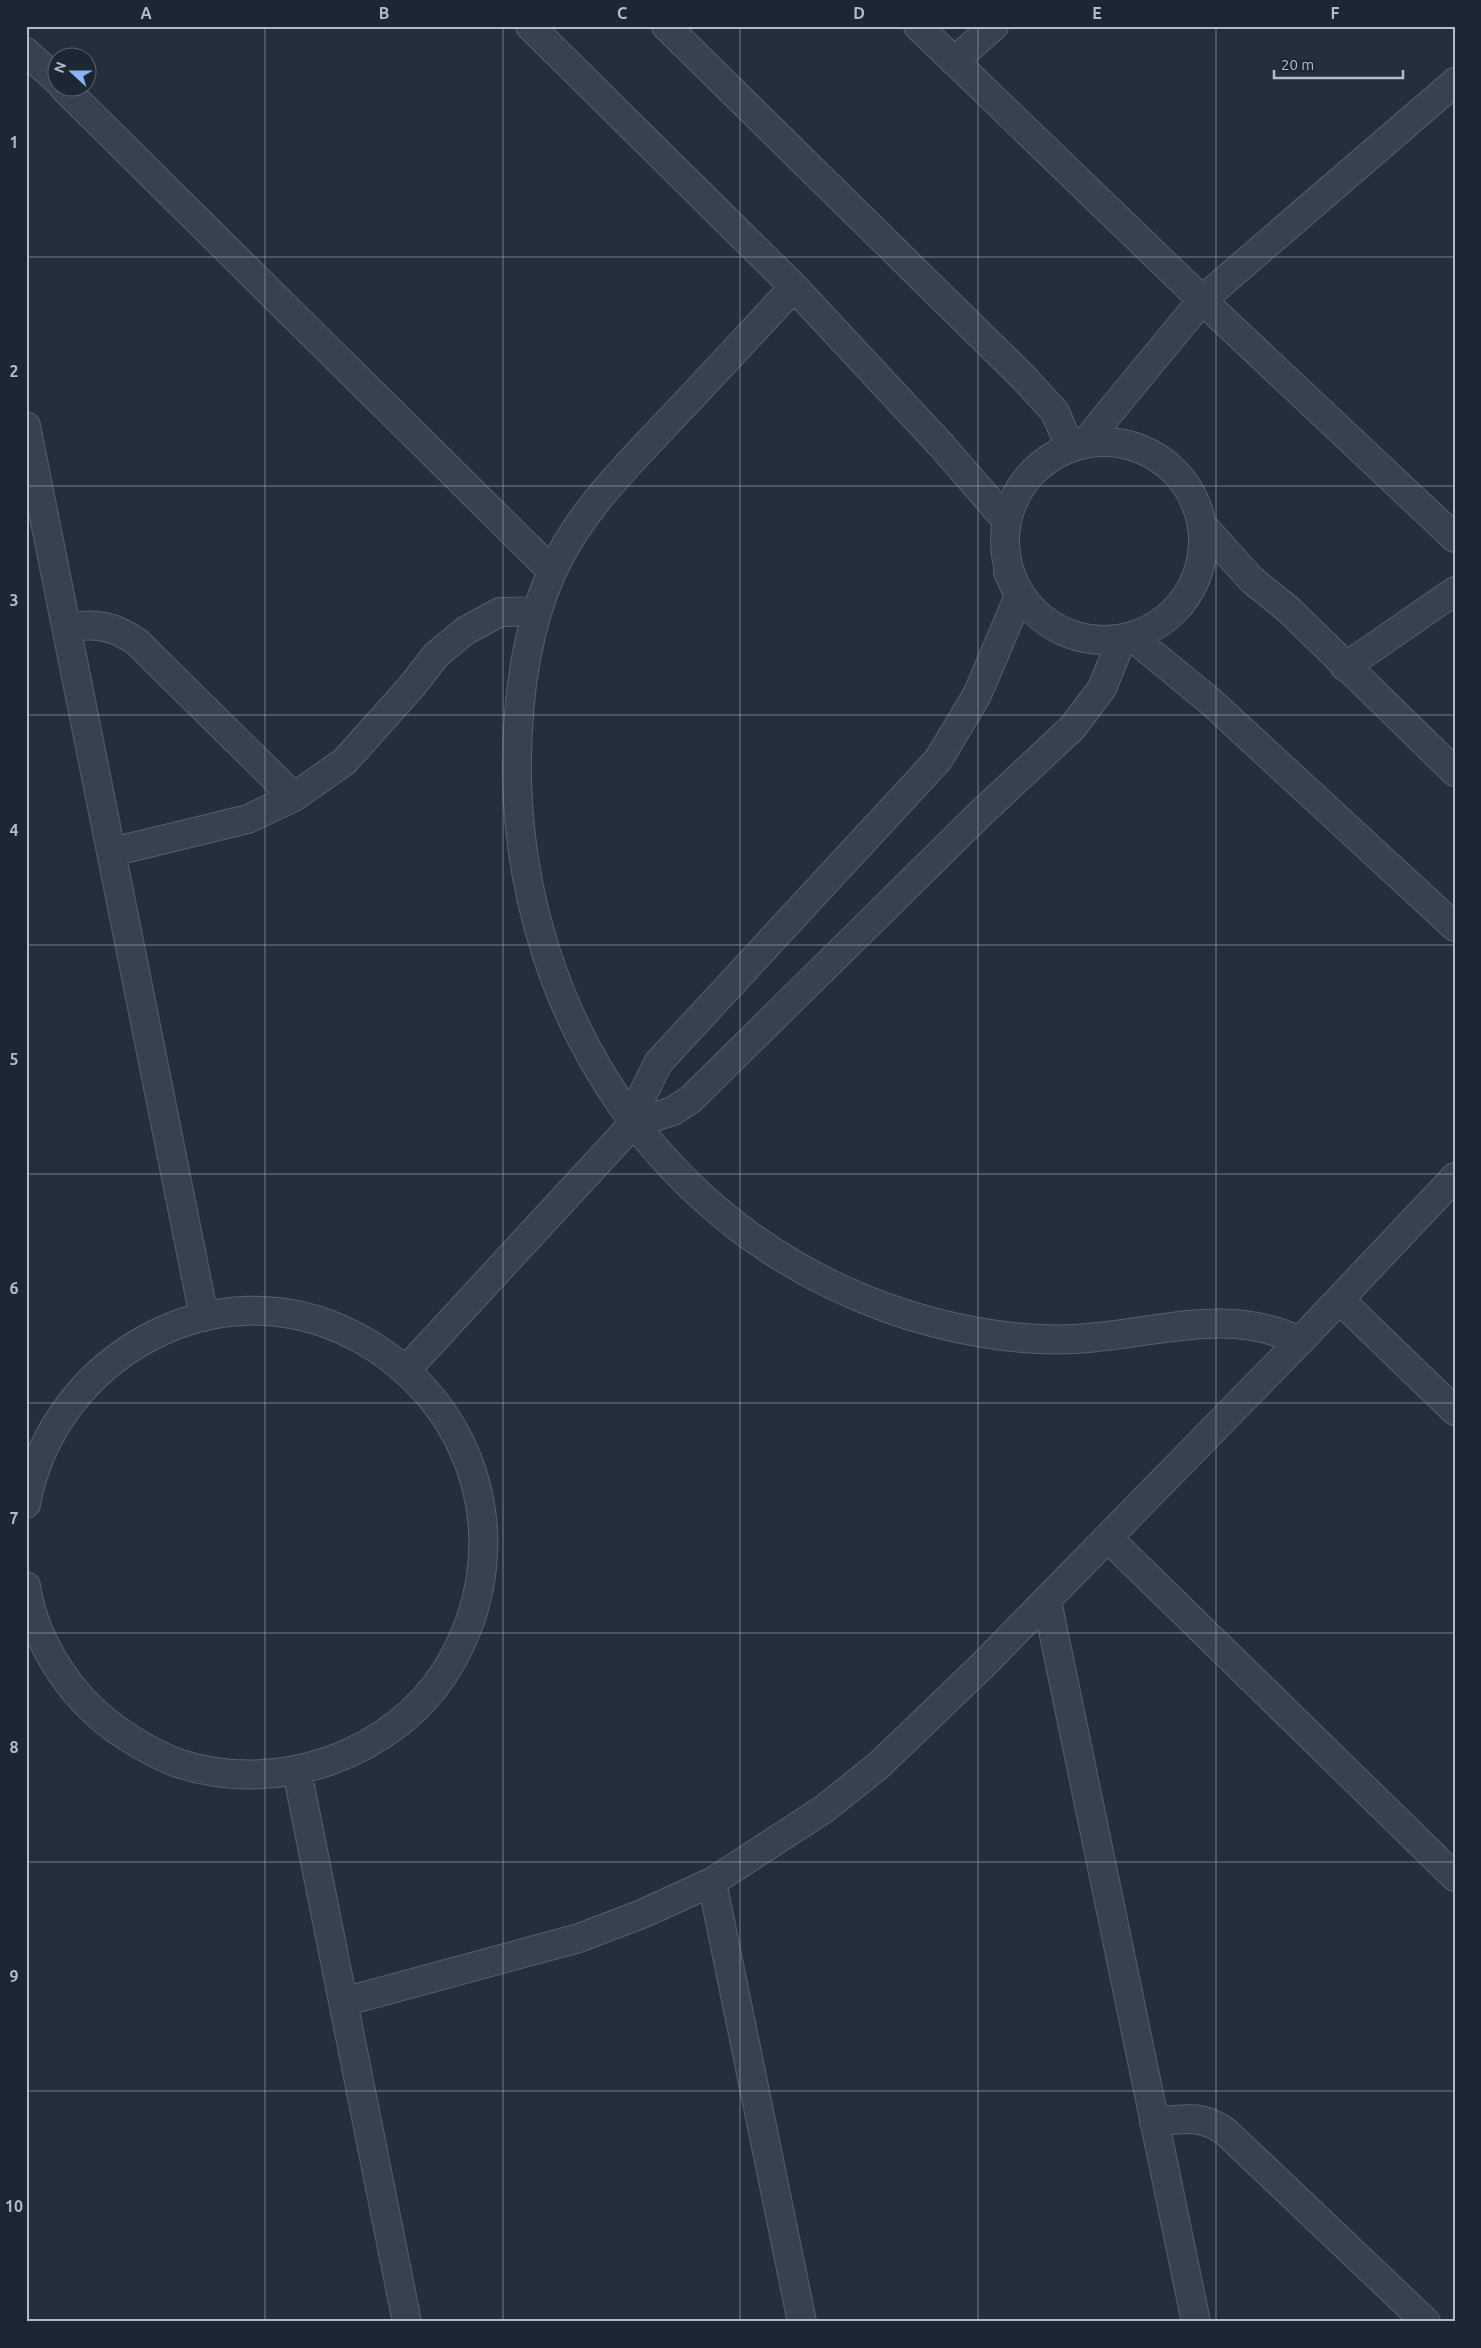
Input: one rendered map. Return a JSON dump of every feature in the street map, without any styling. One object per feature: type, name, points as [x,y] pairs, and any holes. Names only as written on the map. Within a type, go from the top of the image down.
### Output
[{"type":"street","points":[[530,26],[794,288],[942,446],[1006,521]]},
{"type":"street","points":[[666,26],[1024,378],[1079,443],[1128,444],[1155,455],[1177,474],[1194,498],[1202,526],[1201,562],[1188,595],[1164,621],[1127,638],[1093,640],[1066,634],[1041,619],[1021,598],[1008,572]]},
{"type":"street","points":[[918,26],[1202,300],[1455,538]]},
{"type":"street","points":[[954,61],[994,26]]},
{"type":"street","points":[[26,52],[48,72]]},
{"type":"street","points":[[406,1370],[633,1124],[642,1096],[658,1063],[938,760],[977,695],[1019,596],[1008,572],[1004,547],[1006,521],[1019,489],[1041,464],[1079,443],[1202,300],[1455,82]]},
{"type":"street","points":[[74,98],[552,571]]},
{"type":"street","points":[[794,288],[608,486],[574,529],[552,571],[537,610],[522,674],[516,744],[518,806],[525,868],[539,931],[559,992],[586,1050],[633,1124],[685,1182],[731,1222],[781,1258],[835,1286],[891,1309],[950,1326],[1010,1336],[1071,1340],[1131,1334],[1208,1322],[1235,1322],[1274,1330],[1300,1341]]},
{"type":"street","points":[[26,426],[204,1318]]},
{"type":"street","points":[[1202,526],[1252,580],[1289,610],[1345,667],[1455,772]]},
{"type":"street","points":[[1345,667],[1455,591]]},
{"type":"street","points":[[112,852],[248,819],[294,797],[345,761],[412,686],[436,656],[465,630],[500,612],[537,610]]},
{"type":"street","points":[[67,628],[96,624],[111,628],[137,642],[294,797]]},
{"type":"street","points":[[1127,638],[1210,701],[1455,927]]},
{"type":"street","points":[[633,1124],[673,1110],[690,1099],[972,821],[1073,727],[1102,688],[1127,638]]},
{"type":"street","points":[[343,2002],[579,1938],[642,1914],[712,1882],[824,1809],[879,1765],[1047,1601],[1340,1300],[1455,1177]]},
{"type":"street","points":[[1340,1300],[1455,1411]]},
{"type":"street","points":[[26,1504],[30,1482],[44,1446],[63,1412],[88,1381],[117,1356],[151,1336],[187,1321],[225,1313],[264,1312],[303,1316],[340,1328],[375,1346],[406,1370],[431,1396],[452,1426],[468,1459],[479,1494],[484,1531],[483,1558],[475,1604],[463,1638],[446,1671],[422,1700],[396,1724],[365,1745],[340,1757],[296,1771],[258,1775],[219,1773],[181,1764],[145,1748],[112,1727],[84,1701],[60,1670],[35,1645],[26,1586]]},
{"type":"street","points":[[1108,1538],[1455,1877]]},
{"type":"street","points":[[1047,1601],[1196,2322]]},
{"type":"street","points":[[296,1771],[407,2322]]},
{"type":"street","points":[[712,1882],[802,2322]]},
{"type":"street","points":[[1154,2122],[1188,2118],[1202,2119],[1215,2124],[1226,2132],[1426,2322]]}]
